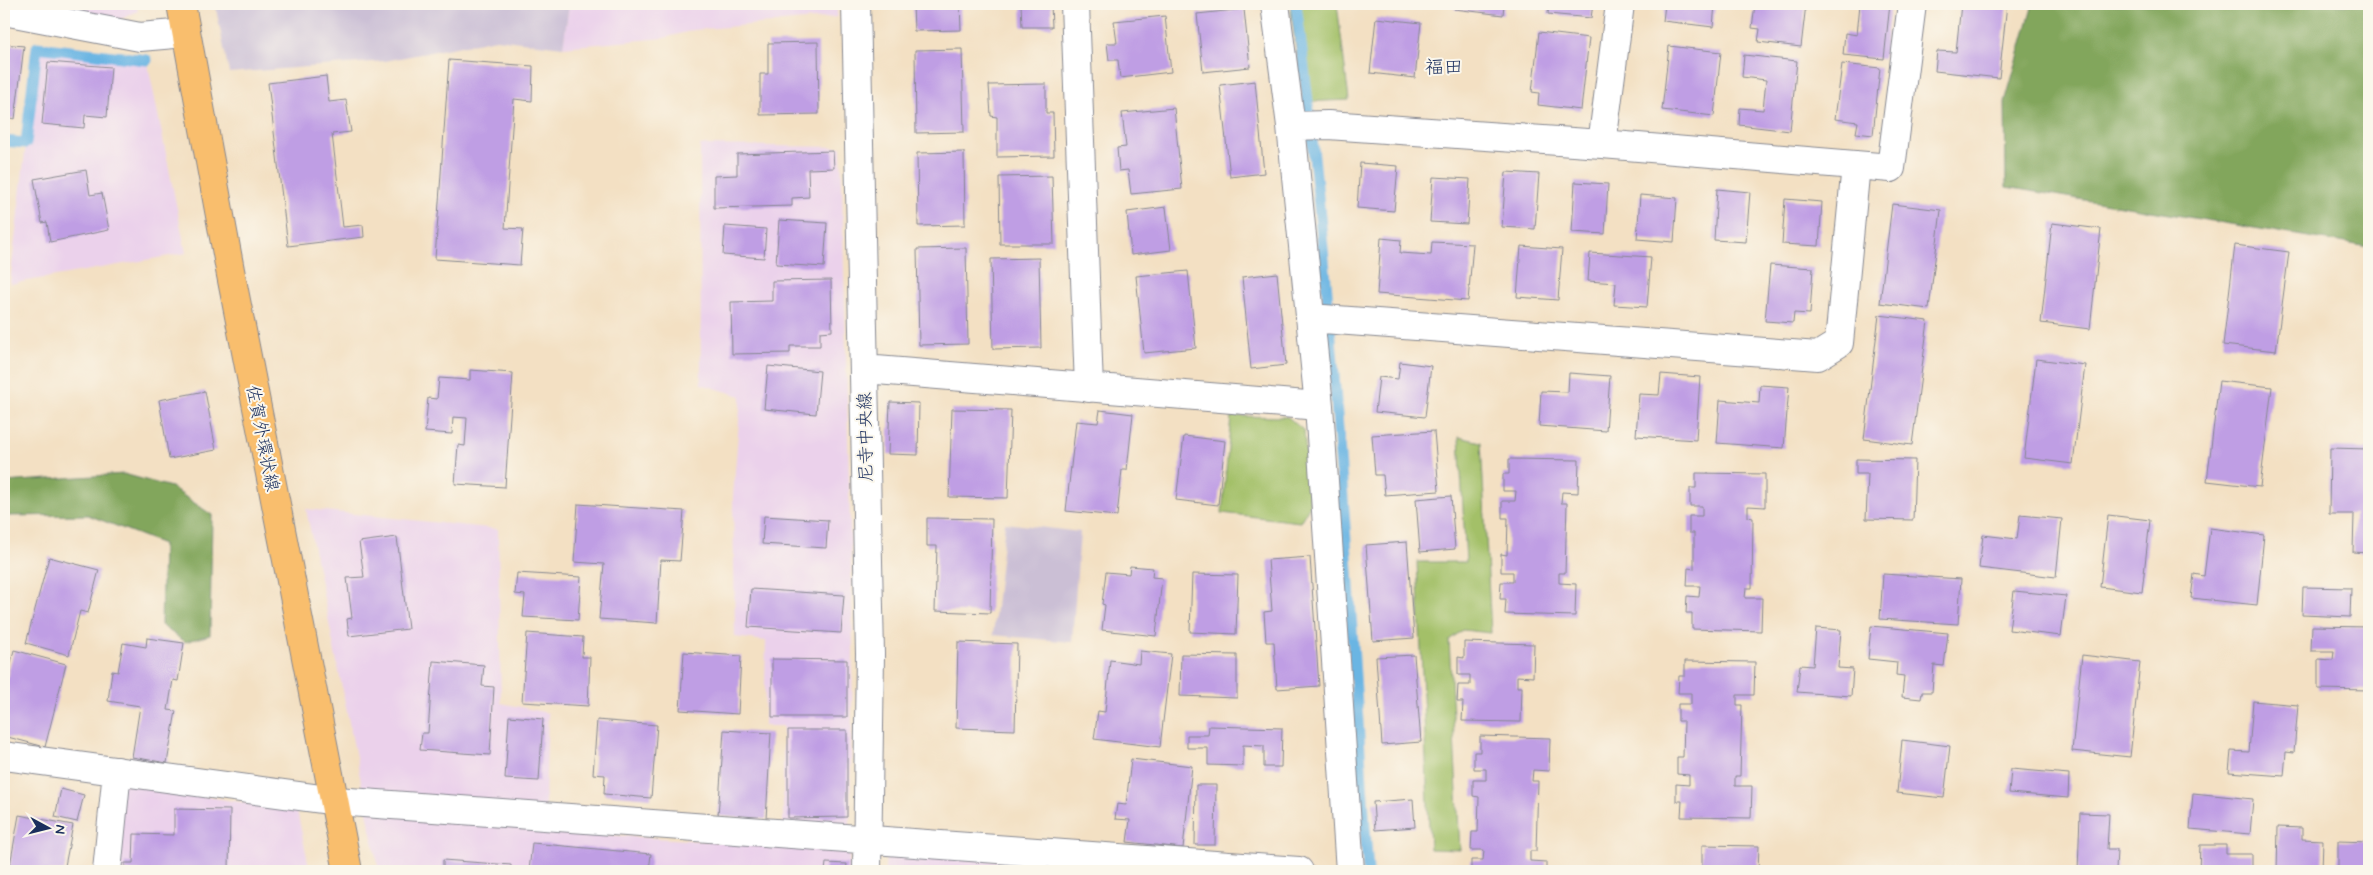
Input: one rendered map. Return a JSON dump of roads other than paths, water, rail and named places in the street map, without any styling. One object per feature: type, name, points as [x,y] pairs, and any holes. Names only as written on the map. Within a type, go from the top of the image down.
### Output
[{"type":"main road","name":"佐賀外環状線","points":[[181,4],[230,270],[336,802],[348,871]]},
{"type":"street","name":"尼寺中央線","points":[[856,4],[870,654],[867,871]]},
{"type":"street","points":[[1075,4],[1089,388]]},
{"type":"street","points":[[1275,4],[1291,126],[1319,406],[1350,871]]},
{"type":"street","points":[[1602,144],[1620,4]]},
{"type":"street","points":[[1291,126],[1328,125],[1602,144],[1891,168],[1912,4]]},
{"type":"street","points":[[4,11],[140,37],[186,33]]},
{"type":"street","points":[[1310,318],[1818,356],[1839,343],[1856,165]]},
{"type":"street","points":[[864,369],[1319,406]]},
{"type":"street","points":[[4,756],[336,802],[1299,871]]},
{"type":"street","points":[[107,871],[117,771]]},
{"type":"waterway","points":[[1296,4],[1320,220],[1339,437],[1368,871]]},
{"type":"waterway","points":[[4,141],[26,143],[37,47],[147,60]]},
{"type":"district","name":"福田","points":[[1444,66]]}]
